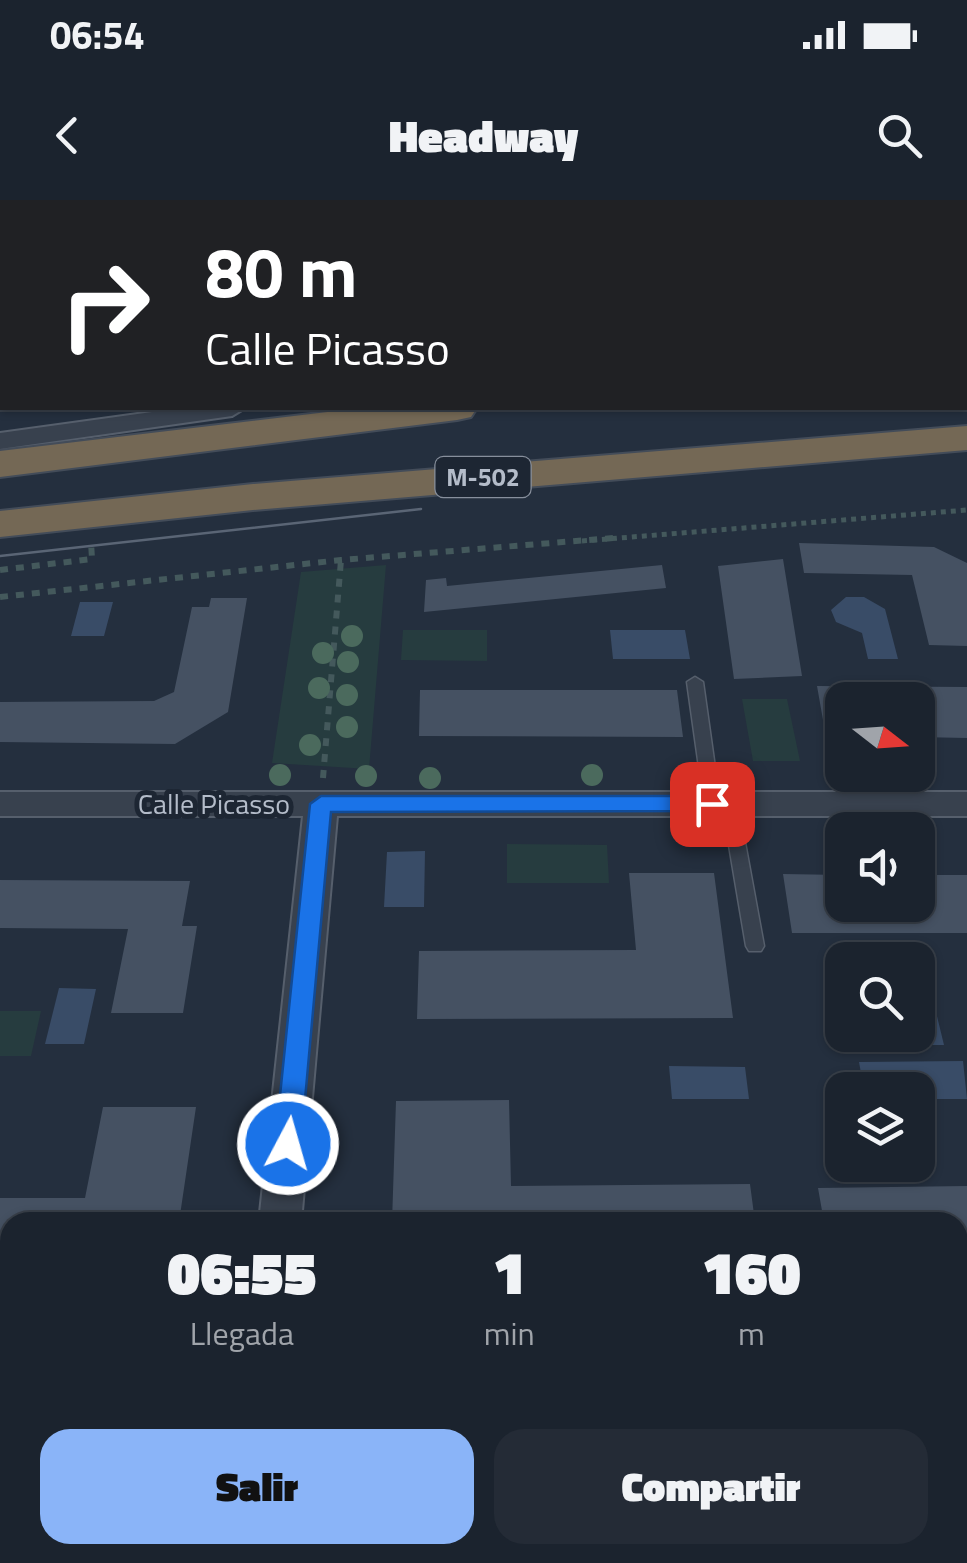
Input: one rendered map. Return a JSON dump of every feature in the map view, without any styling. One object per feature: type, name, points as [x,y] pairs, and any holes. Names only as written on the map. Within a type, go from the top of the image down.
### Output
[{"type":"highway","points":[[0,464],[441,410]]},
{"type":"highway","name":"M-502","points":[[0,524],[272,495],[967,438]]},
{"type":"street","points":[[0,441],[131,414],[198,410]]},
{"type":"street","name":"Calle Picasso","points":[[0,804],[967,804]]},
{"type":"street","points":[[281,1212],[321,804]]},
{"type":"lane","points":[[695,682],[754,946]]},
{"type":"path","points":[[0,596],[341,560],[967,510]]},
{"type":"path","points":[[0,570],[92,559],[91,527]]},
{"type":"path","points":[[321,804],[341,560]]},
{"type":"green space","points":[[386,565],[369,769],[272,763],[301,572]]},
{"type":"green space","points":[[403,630],[487,630],[487,661],[401,660]]},
{"type":"green space","points":[[742,699],[787,699],[800,761],[753,761]]},
{"type":"green space","points":[[507,844],[607,845],[609,883],[507,883]]},
{"type":"green space","points":[[0,1011],[41,1011],[31,1056],[0,1056]]},
{"type":"water","points":[[846,597],[864,597],[885,609],[898,659],[868,659],[862,633],[836,622],[831,610]]},
{"type":"water","points":[[80,602],[113,602],[104,636],[71,636]]},
{"type":"water","points":[[610,630],[685,630],[690,659],[613,659]]},
{"type":"water","points":[[425,851],[424,907],[384,907],[387,852]]},
{"type":"water","points":[[59,988],[96,989],[84,1044],[45,1044]]},
{"type":"water","points":[[935,1012],[936,1012],[944,1045],[935,1045]]},
{"type":"water","points":[[963,1061],[967,1099],[935,1099],[935,1072],[861,1072],[859,1062]]},
{"type":"water","points":[[669,1066],[745,1067],[749,1099],[672,1099]]},
{"type":"building","points":[[799,543],[934,547],[967,563],[967,646],[929,645],[912,575],[804,573]]},
{"type":"building","points":[[783,559],[802,676],[734,679],[718,566]]},
{"type":"building","points":[[662,565],[666,588],[424,612],[426,580],[446,578],[447,586]]},
{"type":"building","points":[[211,598],[247,598],[228,712],[175,744],[0,742],[0,702],[154,701],[174,692],[192,607],[209,607]]},
{"type":"building","points":[[817,686],[825,686],[825,731]]},
{"type":"building","points":[[935,687],[967,687],[967,738],[935,737]]},
{"type":"building","points":[[420,690],[677,690],[683,737],[419,736]]},
{"type":"building","points":[[629,873],[714,873],[733,1018],[417,1019],[419,951],[636,950]]},
{"type":"building","points":[[783,874],[825,875],[825,922],[935,922],[935,875],[967,875],[967,933],[792,933]]},
{"type":"building","points":[[0,880],[190,881],[182,926],[197,926],[183,1013],[111,1013],[128,929],[0,928]]},
{"type":"building","points":[[509,1100],[511,1186],[750,1184],[754,1212],[392,1212],[396,1101]]},
{"type":"building","points":[[103,1107],[196,1107],[180,1212],[0,1212],[0,1198],[85,1198]]},
{"type":"building","points":[[967,1186],[967,1212],[822,1212],[818,1188]]},
{"type":"tram line","points":[[0,556],[421,509]]},
{"type":"route","points":[[288,1144],[321,804],[712,804]]}]
